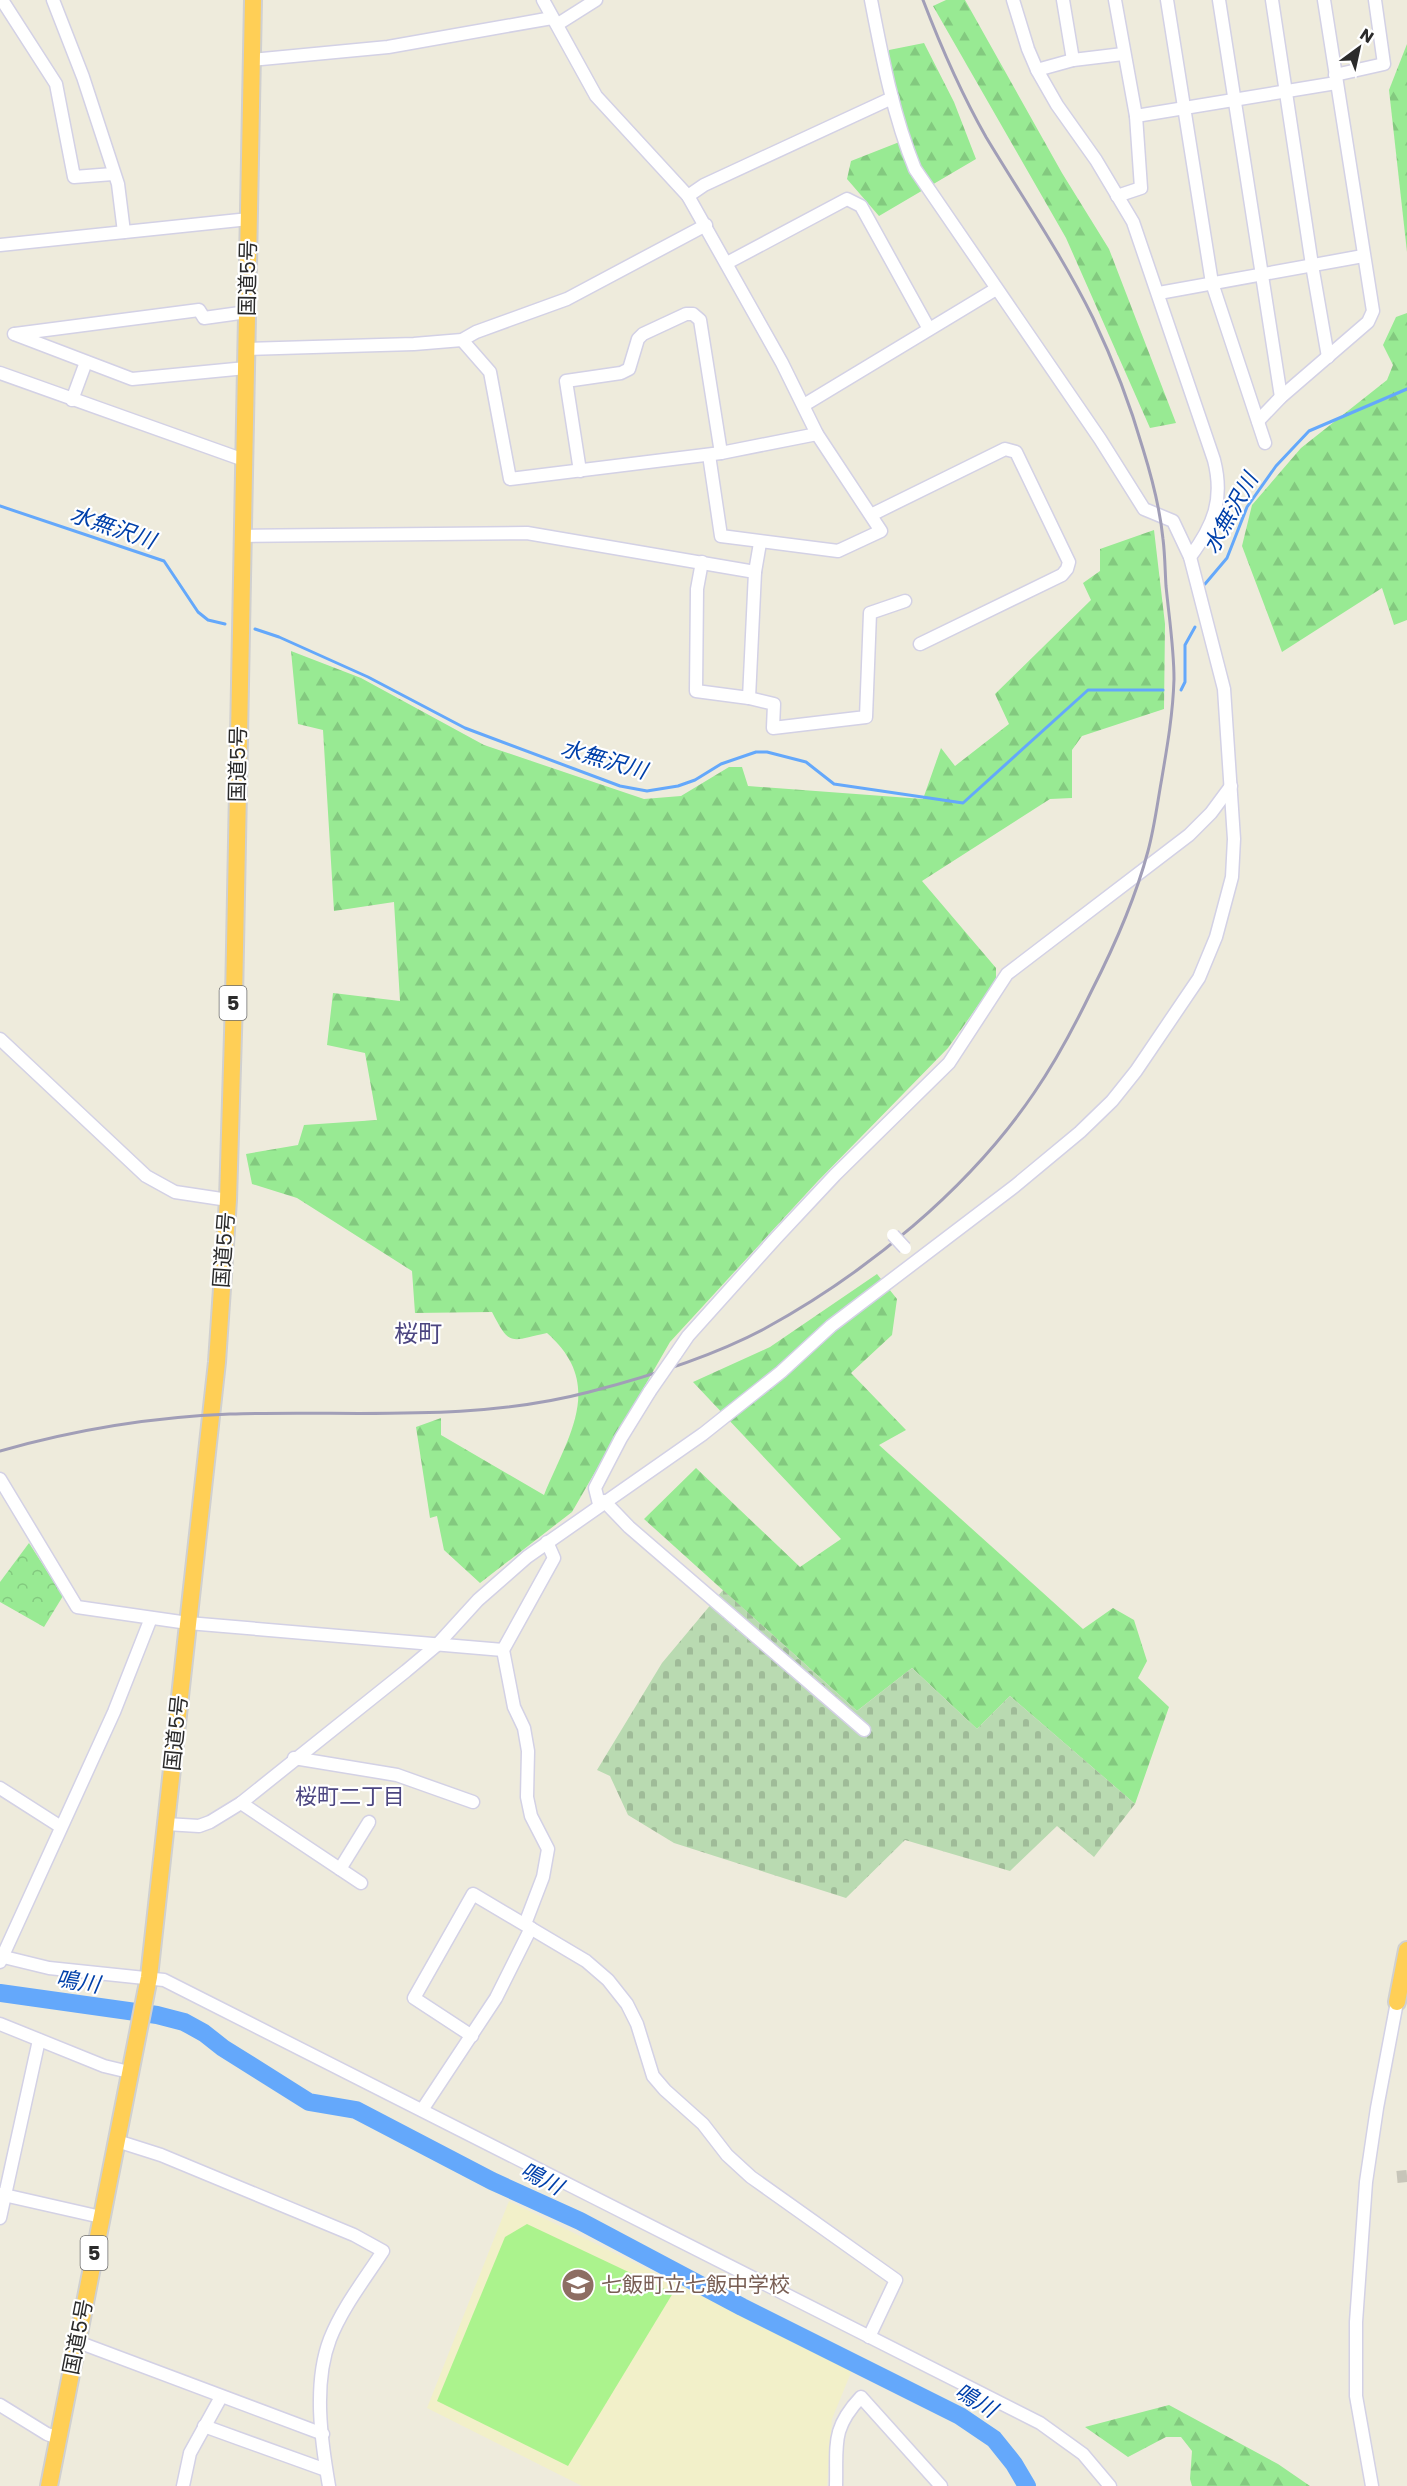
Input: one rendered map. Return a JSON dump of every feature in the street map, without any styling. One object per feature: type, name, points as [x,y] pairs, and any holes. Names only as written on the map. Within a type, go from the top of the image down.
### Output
[{"type":"highway","name":"国道5号","points":[[49,2486],[149,1977],[217,1362],[228,1200],[253,0]]},
{"type":"highway","points":[[1397,2002],[1407,1950]]},
{"type":"street","points":[[2,0],[56,84],[74,177],[113,174]]},
{"type":"street","points":[[53,0],[82,76],[118,184],[124,232]]},
{"type":"street","points":[[543,0],[596,96],[688,196],[804,405],[817,434],[881,531],[838,551],[760,543],[721,536],[715,454],[700,320],[693,314],[686,314],[643,334],[634,346],[628,369],[621,373],[566,381],[580,471]]},
{"type":"street","points":[[252,60],[388,47],[555,21],[596,0]]},
{"type":"street","points":[[166,1824],[199,1826],[210,1822],[240,1803],[437,1645],[478,1600],[527,1557],[703,1434],[781,1372],[831,1326],[1015,1186],[1080,1132],[1112,1101],[1155,1045],[1199,978],[1216,937],[1232,877],[1234,839],[1231,786],[1224,689],[1190,556],[1173,521],[1144,509],[1100,439],[915,169],[904,141],[892,98],[870,0]]},
{"type":"street","points":[[1013,0],[1037,70],[1057,105],[1096,160],[1133,222],[1159,293],[1219,479],[1218,496],[1210,525],[1206,535],[1190,556]]},
{"type":"street","points":[[1063,0],[1073,60]]},
{"type":"street","points":[[1115,0],[1136,116],[1141,188],[1117,196]]},
{"type":"street","points":[[1167,0],[1212,283],[1265,443]]},
{"type":"street","points":[[1219,0],[1281,397]]},
{"type":"street","points":[[1272,0],[1328,357]]},
{"type":"street","points":[[1258,421],[1281,397],[1368,322],[1373,311],[1324,0]]},
{"type":"street","points":[[1136,116],[1286,90],[1335,79],[1384,64],[1375,0]]},
{"type":"street","points":[[1037,70],[1073,60],[1123,54]]},
{"type":"street","points":[[688,196],[704,185],[892,98]]},
{"type":"street","points":[[727,263],[847,199],[855,201],[861,206],[929,329]]},
{"type":"street","points":[[0,245],[249,219]]},
{"type":"street","points":[[246,350],[462,340],[476,332],[567,299],[706,225]]},
{"type":"street","points":[[1159,293],[1363,256]]},
{"type":"street","points":[[804,405],[996,289]]},
{"type":"street","points":[[246,368],[132,379],[14,334],[199,310],[204,318],[247,312]]},
{"type":"street","points":[[462,340],[490,372],[510,479],[715,454],[817,434]]},
{"type":"street","points":[[72,400],[86,362]]},
{"type":"street","points":[[0,373],[244,460]]},
{"type":"street","points":[[872,515],[1005,449],[1010,449],[1016,452],[1069,562],[1062,575],[921,644]]},
{"type":"street","points":[[242,536],[527,533],[755,572]]},
{"type":"street","points":[[749,698],[755,572],[760,543]]},
{"type":"street","points":[[702,562],[697,589],[696,691],[749,698],[774,704],[773,728],[866,717],[870,613],[905,601]]},
{"type":"street","points":[[864,1730],[602,1503],[595,1488],[621,1438],[688,1336],[783,1230],[949,1063],[1007,974],[1189,836],[1211,813],[1231,786]]},
{"type":"street","points":[[0,1039],[146,1176],[175,1191],[228,1200]]},
{"type":"street","points":[[893,1235],[904,1248]]},
{"type":"street","points":[[0,1479],[77,1607],[188,1623],[503,1650]]},
{"type":"street","points":[[422,2110],[496,1998],[528,1926],[543,1877],[548,1849],[531,1816],[526,1797],[528,1751],[524,1728],[514,1707],[503,1650],[554,1558],[547,1542]]},
{"type":"street","points":[[151,1618],[114,1712],[1,1958],[70,1971],[164,1980],[1050,2430],[1083,2454],[1110,2486]]},
{"type":"street","points":[[294,1758],[397,1775],[473,1802]]},
{"type":"street","points":[[0,1788],[61,1827]]},
{"type":"street","points":[[240,1803],[361,1883]]},
{"type":"street","points":[[340,1869],[369,1822]]},
{"type":"street","points":[[472,2036],[414,1998],[473,1893],[586,1961],[608,1980],[627,2004],[637,2024],[653,2076],[665,2090],[703,2124],[751,2177],[896,2280],[869,2337]]},
{"type":"street","points":[[1372,2486],[1356,2396],[1356,2322],[1366,2182],[1397,2002]]},
{"type":"street","points":[[0,2025],[104,2066],[129,2072]]},
{"type":"street","points":[[0,2218],[2,2195],[39,2040]]},
{"type":"street","points":[[117,2141],[161,2155],[354,2235],[383,2251],[337,2323],[324,2358],[321,2393],[329,2486]]},
{"type":"street","points":[[2,2195],[101,2217]]},
{"type":"street","points":[[78,2342],[323,2434]]},
{"type":"street","points":[[183,2486],[190,2453],[221,2397]]},
{"type":"street","points":[[836,2486],[838,2431],[846,2412],[861,2397],[941,2486]]},
{"type":"street","points":[[0,2405],[47,2434],[58,2438]]},
{"type":"street","points":[[204,2426],[326,2470]]},
{"type":"shaded area","name":"七飯町立七飯中学校","points":[[509,2201],[852,2370],[832,2419],[827,2486],[582,2486],[427,2408]]},
{"type":"green space","points":[[946,0],[965,0],[1062,173],[1109,249],[1176,423],[1150,428],[1066,238],[933,6]]},
{"type":"green space","points":[[924,43],[954,102],[976,159],[879,216],[847,179],[851,161],[907,139],[888,68],[889,50]]},
{"type":"green space","points":[[1407,44],[1407,252],[1389,90]]},
{"type":"green space","points":[[1407,313],[1407,620],[1394,625],[1382,588],[1282,652],[1242,546],[1252,505],[1301,448],[1387,380],[1393,365],[1383,345],[1396,317]]},
{"type":"green space","points":[[1154,530],[1165,624],[1164,709],[1082,736],[1072,750],[1072,798],[1050,799],[922,881],[996,968],[996,980],[948,1048],[817,1182],[670,1342],[572,1512],[480,1583],[444,1550],[437,1516],[430,1518],[416,1427],[441,1418],[441,1435],[544,1495],[571,1432],[577,1411],[578,1392],[575,1372],[565,1352],[547,1333],[512,1339],[503,1331],[492,1312],[415,1313],[412,1271],[297,1198],[252,1184],[246,1154],[298,1145],[304,1125],[377,1120],[365,1053],[327,1045],[333,993],[400,1001],[394,902],[334,911],[323,730],[298,724],[291,651],[361,678],[484,745],[644,799],[681,796],[729,767],[742,767],[748,786],[923,799],[941,748],[955,766],[1009,724],[995,694],[1091,600],[1083,583],[1100,571],[1100,549]]},
{"type":"green space","points":[[877,1274],[897,1299],[892,1335],[851,1373],[906,1430],[879,1445],[1083,1629],[1113,1608],[1134,1620],[1147,1661],[1138,1678],[1169,1707],[1135,1804],[1010,1696],[977,1729],[912,1668],[857,1711],[644,1519],[696,1468],[800,1567],[841,1539],[693,1382],[770,1347]]},
{"type":"green space","points":[[29,1543],[63,1596],[44,1627],[0,1602],[0,1582]]},
{"type":"green space","points":[[723,1590],[857,1711],[912,1668],[977,1729],[1010,1696],[1135,1804],[1094,1857],[1057,1826],[1010,1871],[905,1840],[846,1898],[674,1843],[628,1815],[610,1776],[597,1770],[662,1663]]},
{"type":"green space","points":[[527,2224],[673,2293],[568,2466],[437,2401],[505,2237]]},
{"type":"green space","points":[[1169,2405],[1278,2464],[1310,2486],[1192,2486],[1190,2479],[1192,2451],[1181,2437],[1166,2437],[1128,2457],[1085,2427]]},
{"type":"waterway","name":"水無沢川","points":[[1205,584],[1227,558],[1247,507],[1276,466],[1309,431],[1407,389]]},
{"type":"waterway","name":"水無沢川","points":[[0,506],[164,561],[198,612],[208,620],[225,624]]},
{"type":"waterway","name":"水無沢川","points":[[1181,690],[1185,682],[1185,645],[1195,627]]},
{"type":"waterway","name":"水無沢川","points":[[255,629],[279,637],[368,677],[465,728],[620,786],[647,791],[678,786],[695,780],[721,764],[756,752],[767,752],[806,762],[834,784],[963,803],[1088,690],[1163,690]]},
{"type":"waterway","name":"鳴川","points":[[0,1993],[157,2015],[184,2022],[309,2102],[356,2110],[492,2181],[580,2221],[742,2307],[960,2416],[994,2439],[1014,2464],[1027,2486]]},
{"type":"tunnel","points":[[1397,2177],[1407,2176]]},
{"type":"railway","points":[[0,1451],[85,1431],[172,1418],[275,1413],[455,1412],[500,1408],[545,1402],[589,1392],[678,1365],[722,1349],[764,1329],[802,1307],[877,1255],[947,1195],[979,1163],[1042,1081],[1071,1031],[1116,941],[1137,887],[1150,843],[1169,731],[1174,679],[1164,545],[1158,505],[1138,432],[1100,334],[1068,272],[986,137],[952,70],[923,0]]},
{"type":"place","name":"七飯町立七飯中学校","points":[[578,2285]]},
{"type":"district","name":"桜町","points":[[418,1334]]},
{"type":"district","name":"桜町二丁目","points":[[350,1796]]}]
